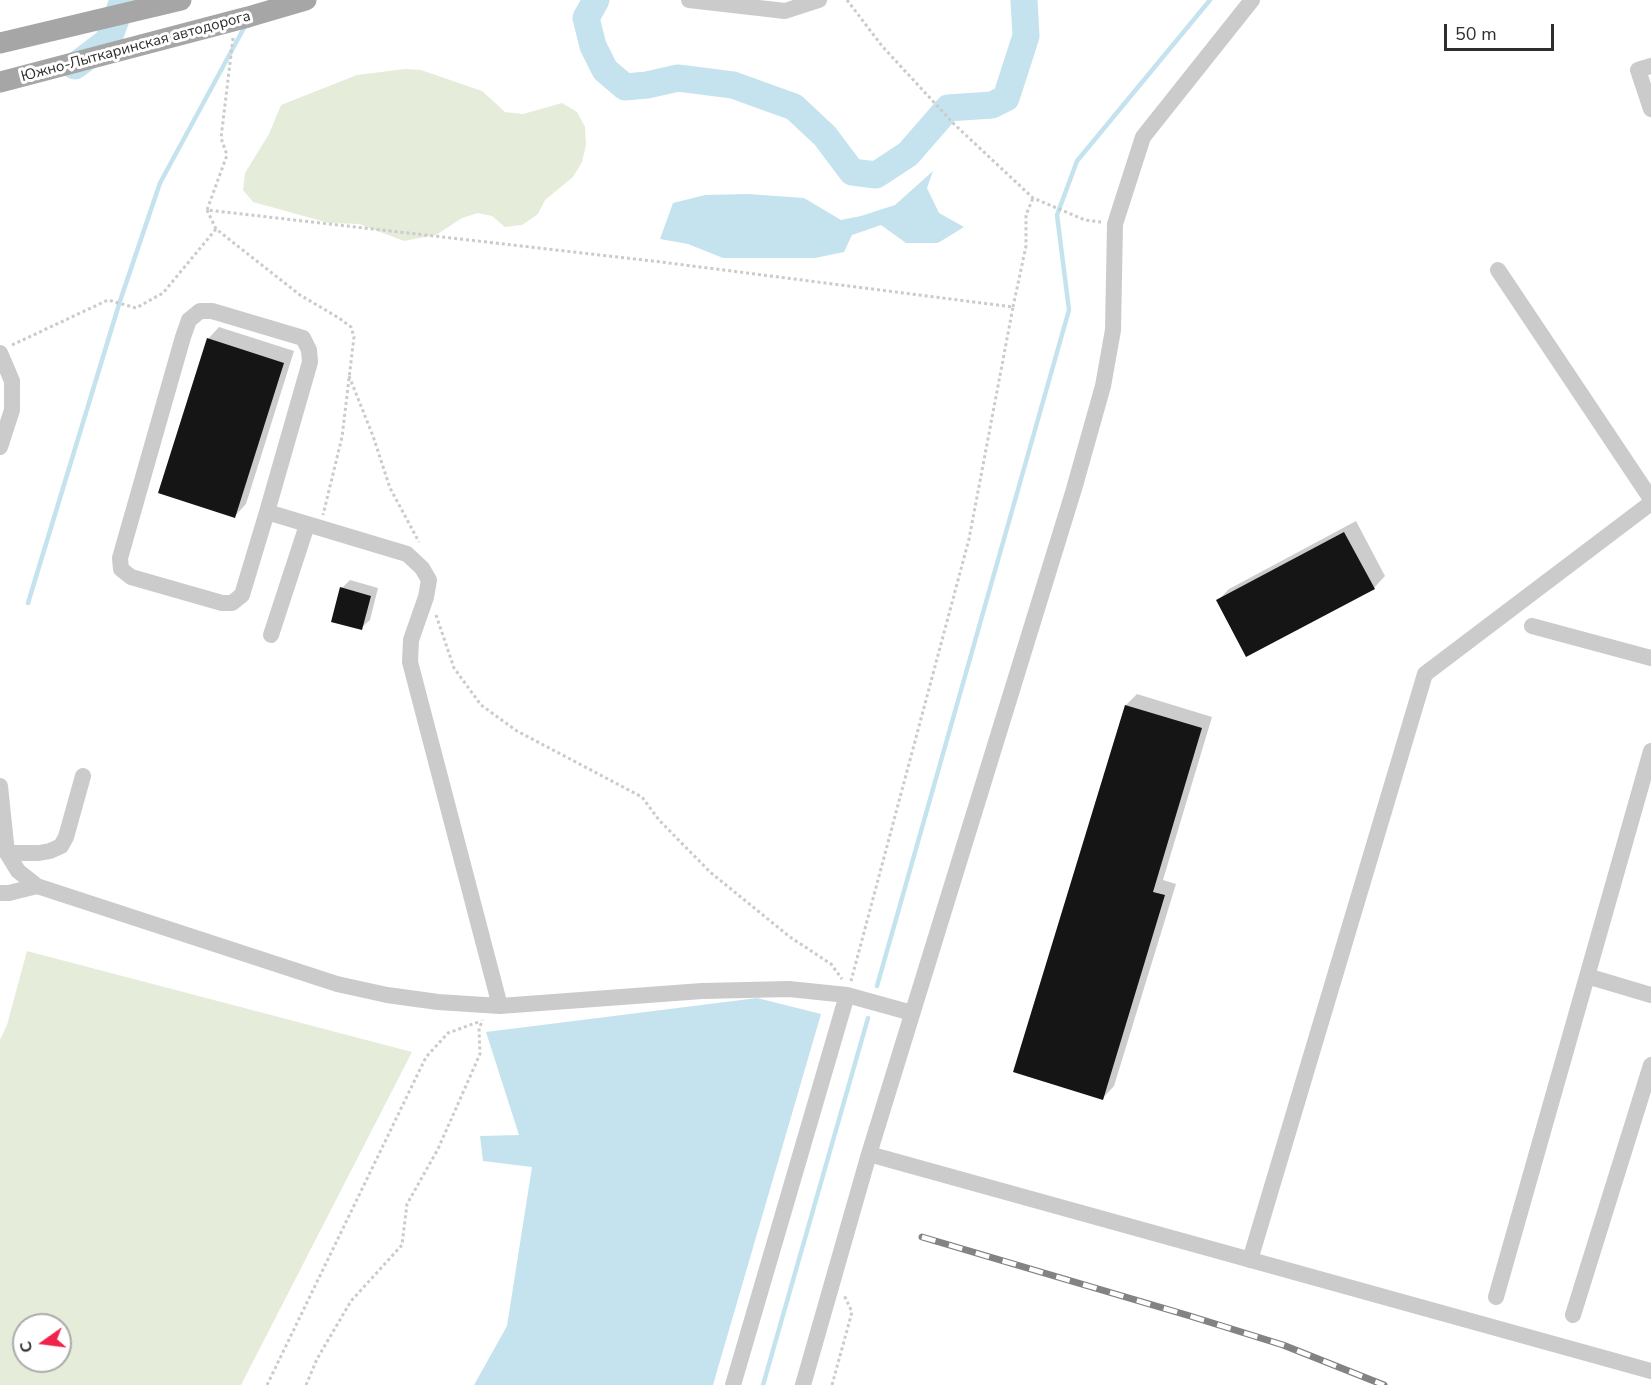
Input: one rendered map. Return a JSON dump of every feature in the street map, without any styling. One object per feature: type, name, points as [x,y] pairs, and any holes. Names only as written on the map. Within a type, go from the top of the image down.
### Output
[{"type":"main road","points":[[0,43],[181,0]]},
{"type":"main road","name":"Южно-Лыткаринская автодорога","points":[[0,82],[306,0]]},
{"type":"street","points":[[689,0],[785,11],[819,0]]},
{"type":"street","points":[[803,1385],[869,1154],[1071,501],[1103,386],[1113,330],[1115,224],[1143,137],[1252,0]]},
{"type":"street","points":[[1651,66],[1638,70],[1651,109]]},
{"type":"street","points":[[1250,1260],[1425,674],[1651,501],[1498,270]]},
{"type":"street","points":[[200,311],[212,311],[303,338],[309,350],[310,362],[267,512],[242,595],[232,603],[222,603],[132,577],[121,569],[120,558],[183,337],[189,320],[200,311]]},
{"type":"street","points":[[1,442],[12,410],[12,381],[6,349]]},
{"type":"street","points":[[267,512],[407,554],[422,568],[429,580],[426,597],[411,640],[410,662],[497,1006]]},
{"type":"street","points":[[272,635],[307,525]]},
{"type":"street","points":[[1532,627],[1651,658]]},
{"type":"street","points":[[1496,1297],[1651,752]]},
{"type":"street","points":[[6,853],[39,853],[61,846],[66,837],[83,776]]},
{"type":"street","points":[[0,786],[6,853],[18,871],[37,886],[337,984],[428,1001],[497,1006],[741,990],[848,991],[912,1013]]},
{"type":"street","points":[[0,893],[37,886]]},
{"type":"street","points":[[1587,975],[1651,995]]},
{"type":"street","points":[[733,1385],[848,991]]},
{"type":"street","points":[[1573,1315],[1651,1065]]},
{"type":"street","points":[[869,1154],[1651,1371]]},
{"type":"path","points":[[847,0],[882,46],[954,124],[1033,198],[1085,219]]},
{"type":"path","points":[[233,34],[221,138],[227,155],[207,210],[660,262],[1013,307]]},
{"type":"path","points":[[848,991],[969,539],[1026,246],[1026,215],[1033,198]]},
{"type":"path","points":[[6,349],[108,300],[136,308],[163,293],[216,229]]},
{"type":"path","points":[[349,376],[373,436],[390,488],[423,548]]},
{"type":"path","points":[[435,612],[453,668],[481,705],[517,731],[642,797],[659,820],[710,872],[790,938],[831,964],[848,991]]},
{"type":"path","points":[[306,1385],[317,1359],[351,1301],[402,1245],[407,1204],[438,1149],[480,1054],[479,1028],[483,1020],[497,1006]]},
{"type":"path","points":[[267,1385],[426,1057],[448,1033],[483,1020]]},
{"type":"path","points":[[832,1385],[852,1312],[841,1287]]},
{"type":"green space","points":[[405,69],[421,70],[482,91],[505,112],[523,114],[562,103],[577,112],[585,127],[586,145],[582,162],[573,177],[545,200],[538,214],[522,225],[505,227],[492,216],[478,213],[462,218],[436,235],[404,241],[359,224],[329,223],[253,202],[243,190],[245,173],[269,134],[281,105],[357,75]]},
{"type":"green space","points":[[27,951],[412,1052],[241,1385],[0,1385],[0,1040],[7,1025]]},
{"type":"water","points":[[933,171],[927,188],[939,213],[964,227],[938,243],[906,243],[881,225],[852,235],[844,252],[815,258],[723,258],[688,244],[660,239],[673,203],[705,195],[748,194],[804,198],[841,220],[895,205]]},
{"type":"water","points":[[757,998],[821,1014],[713,1385],[474,1385],[507,1326],[532,1167],[483,1161],[480,1136],[519,1135],[486,1032]]},
{"type":"building","points":[[207,338],[284,363],[235,518],[158,493]]},
{"type":"building","points":[[1344,532],[1375,589],[1246,657],[1216,600]]},
{"type":"building","points":[[340,587],[371,596],[362,630],[331,622]]},
{"type":"building","points":[[1125,705],[1202,728],[1153,892],[1165,895],[1103,1100],[1013,1072]]},
{"type":"waterway","points":[[75,66],[108,41],[123,0]]},
{"type":"waterway","points":[[596,0],[586,18],[593,46],[605,70],[625,87],[678,78],[733,85],[794,107],[825,136],[852,172],[876,175],[908,154],[948,108],[992,105],[1006,98],[1026,36],[1024,0]]},
{"type":"waterway","points":[[877,986],[1069,310],[1057,215],[1077,161],[1210,0]]},
{"type":"waterway","points":[[28,603],[120,301],[160,183],[245,26]]},
{"type":"waterway","points":[[763,1385],[868,1018]]},
{"type":"railway","points":[[922,1237],[1283,1345],[1384,1385]]}]
